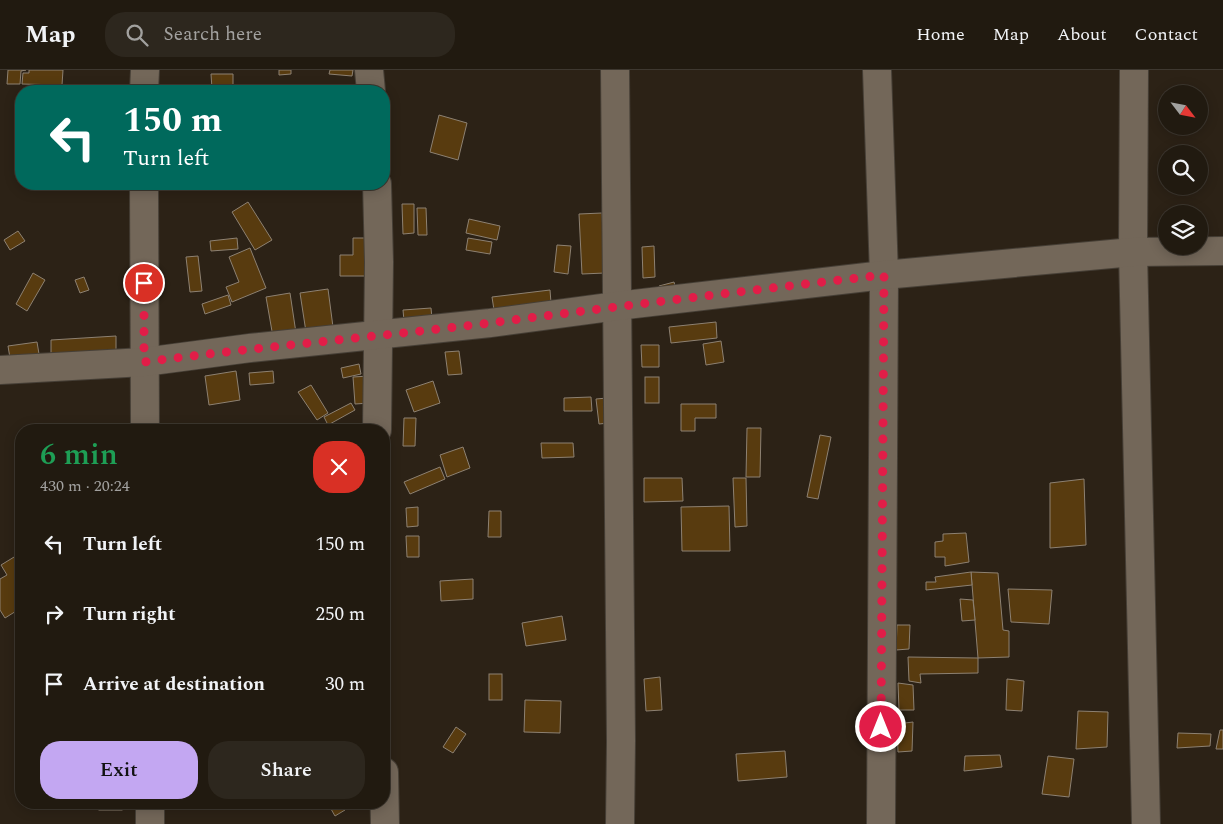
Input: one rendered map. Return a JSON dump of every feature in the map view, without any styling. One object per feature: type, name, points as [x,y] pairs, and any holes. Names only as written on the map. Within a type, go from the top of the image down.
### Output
[{"type":"street","points":[[144,70],[144,85]]},
{"type":"street","points":[[369,70],[370,85]]},
{"type":"street","points":[[614,70],[621,731],[620,824]]},
{"type":"street","points":[[877,70],[884,275],[881,824]]},
{"type":"street","points":[[1134,70],[1134,252],[1146,824]]},
{"type":"street","points":[[144,190],[145,424]]},
{"type":"street","points":[[377,190],[379,335],[377,424]]},
{"type":"street","points":[[0,370],[144,362],[250,348],[379,335],[884,275],[1134,252],[1223,251]]},
{"type":"street","points":[[150,809],[150,824]]},
{"type":"street","points":[[385,809],[385,824]]},
{"type":"building","points":[[8,70],[26,70],[21,71],[20,84],[7,84]]},
{"type":"building","points":[[29,70],[63,70],[62,85],[22,84],[23,73],[29,73]]},
{"type":"building","points":[[279,70],[291,70],[291,74],[279,75]]},
{"type":"building","points":[[330,70],[353,70],[352,76],[329,74]]},
{"type":"building","points":[[211,74],[233,74],[233,85],[212,85]]},
{"type":"building","points":[[439,115],[467,123],[458,160],[430,152]]},
{"type":"building","points":[[248,202],[272,240],[255,250],[232,212]]},
{"type":"building","points":[[402,204],[414,204],[414,233],[403,234]]},
{"type":"building","points":[[417,208],[426,208],[427,235],[418,235]]},
{"type":"building","points":[[602,213],[605,273],[582,274],[579,214]]},
{"type":"building","points":[[469,219],[500,226],[497,240],[466,233]]},
{"type":"building","points":[[18,231],[25,241],[10,250],[4,240]]},
{"type":"building","points":[[237,238],[238,249],[211,251],[210,241]]},
{"type":"building","points":[[353,238],[371,238],[370,276],[340,276],[340,255],[353,255]]},
{"type":"building","points":[[468,238],[492,242],[490,254],[466,250]]},
{"type":"building","points":[[557,245],[571,246],[568,274],[554,272]]},
{"type":"building","points":[[654,246],[655,277],[643,278],[642,247]]},
{"type":"building","points":[[250,248],[266,288],[232,302],[226,287],[239,282],[229,257]]},
{"type":"building","points":[[198,256],[202,291],[190,292],[186,257]]},
{"type":"building","points":[[33,273],[45,280],[27,311],[16,304]]},
{"type":"building","points":[[84,277],[89,290],[80,293],[75,280]]},
{"type":"building","points":[[674,282],[676,290],[660,294],[659,286]]},
{"type":"building","points":[[328,289],[333,327],[306,332],[300,293]]},
{"type":"building","points":[[550,290],[551,303],[494,310],[492,297]]},
{"type":"building","points":[[290,293],[296,333],[273,337],[266,297]]},
{"type":"building","points":[[228,295],[231,305],[205,314],[202,304]]},
{"type":"building","points":[[431,308],[432,318],[404,321],[403,310]]},
{"type":"building","points":[[716,322],[717,338],[671,343],[669,327]]},
{"type":"building","points":[[116,336],[116,350],[51,354],[51,340]]},
{"type":"building","points":[[721,341],[724,362],[706,365],[703,344]]},
{"type":"building","points":[[37,342],[39,354],[10,358],[8,346]]},
{"type":"building","points":[[641,345],[659,345],[659,367],[642,367]]},
{"type":"building","points":[[459,351],[462,374],[448,375],[445,352]]},
{"type":"building","points":[[359,364],[361,374],[343,378],[341,368]]},
{"type":"building","points":[[236,371],[240,400],[209,405],[205,376]]},
{"type":"building","points":[[273,371],[274,383],[250,385],[249,373]]},
{"type":"building","points":[[369,376],[370,403],[355,404],[353,377]]},
{"type":"building","points":[[645,377],[659,377],[659,403],[645,403]]},
{"type":"building","points":[[433,381],[440,403],[414,412],[406,390]]},
{"type":"building","points":[[311,385],[328,413],[317,420],[298,392]]},
{"type":"building","points":[[591,397],[592,411],[564,411],[564,398]]},
{"type":"building","points":[[607,398],[609,423],[599,424],[596,399]]},
{"type":"building","points":[[351,403],[355,410],[330,424],[328,424],[324,417]]},
{"type":"building","points":[[681,404],[716,404],[716,418],[695,418],[695,431],[681,431]]},
{"type":"building","points":[[404,418],[416,418],[415,446],[403,446]]},
{"type":"building","points":[[747,428],[761,428],[760,477],[746,477]]},
{"type":"building","points":[[820,435],[831,437],[818,499],[807,497]]},
{"type":"building","points":[[541,443],[573,443],[574,457],[542,458]]},
{"type":"building","points":[[463,447],[470,468],[447,477],[440,455]]},
{"type":"building","points":[[440,467],[445,479],[410,494],[404,482]]},
{"type":"building","points":[[644,478],[682,478],[683,501],[644,502]]},
{"type":"building","points":[[733,478],[746,478],[747,526],[735,527]]},
{"type":"building","points":[[1084,479],[1086,545],[1050,548],[1050,483]]},
{"type":"building","points":[[729,506],[730,551],[682,551],[681,507]]},
{"type":"building","points":[[418,507],[418,526],[407,527],[406,508]]},
{"type":"building","points":[[489,511],[501,511],[501,537],[488,537]]},
{"type":"building","points":[[966,533],[969,562],[945,566],[945,557],[935,557],[935,542],[943,541],[943,534]]},
{"type":"building","points":[[406,536],[419,536],[419,557],[407,557]]},
{"type":"building","points":[[15,556],[15,612],[5,618],[0,610],[0,579],[7,575],[1,565]]},
{"type":"building","points":[[971,572],[998,573],[1003,630],[1009,631],[1009,657],[978,658]]},
{"type":"building","points":[[971,572],[972,585],[926,590],[926,582],[936,582],[935,577]]},
{"type":"building","points":[[473,579],[473,599],[441,601],[440,581]]},
{"type":"building","points":[[1008,589],[1052,590],[1049,624],[1011,622]]},
{"type":"building","points":[[960,599],[973,600],[975,620],[962,621]]},
{"type":"building","points":[[562,616],[566,640],[526,646],[522,623]]},
{"type":"building","points":[[897,625],[910,625],[909,649],[896,650]]},
{"type":"building","points":[[908,657],[978,658],[978,673],[920,674],[921,683],[909,681]]},
{"type":"building","points":[[489,674],[502,674],[502,700],[489,700]]},
{"type":"building","points":[[660,677],[662,710],[646,711],[644,679]]},
{"type":"building","points":[[1007,679],[1024,681],[1022,711],[1006,710]]},
{"type":"building","points":[[898,683],[913,685],[914,710],[899,710]]},
{"type":"building","points":[[525,700],[561,701],[560,733],[524,732]]},
{"type":"building","points":[[1078,711],[1108,712],[1107,747],[1076,749]]},
{"type":"building","points":[[913,722],[912,751],[898,752],[897,724]]},
{"type":"building","points":[[456,727],[466,734],[453,753],[443,747]]},
{"type":"building","points":[[1220,730],[1223,730],[1223,749],[1216,749]]},
{"type":"building","points":[[1178,733],[1211,734],[1210,746],[1177,748]]},
{"type":"building","points":[[785,751],[787,777],[738,781],[736,754]]},
{"type":"building","points":[[1000,755],[1002,767],[964,771],[965,756]]},
{"type":"building","points":[[1048,756],[1074,759],[1069,797],[1042,794]]},
{"type":"building","points":[[99,809],[122,809],[122,810]]},
{"type":"building","points":[[331,809],[344,809],[345,810],[335,816]]},
{"type":"route","points":[[144,283],[144,362],[250,348],[472,325],[616,306],[884,275],[881,727]]}]
